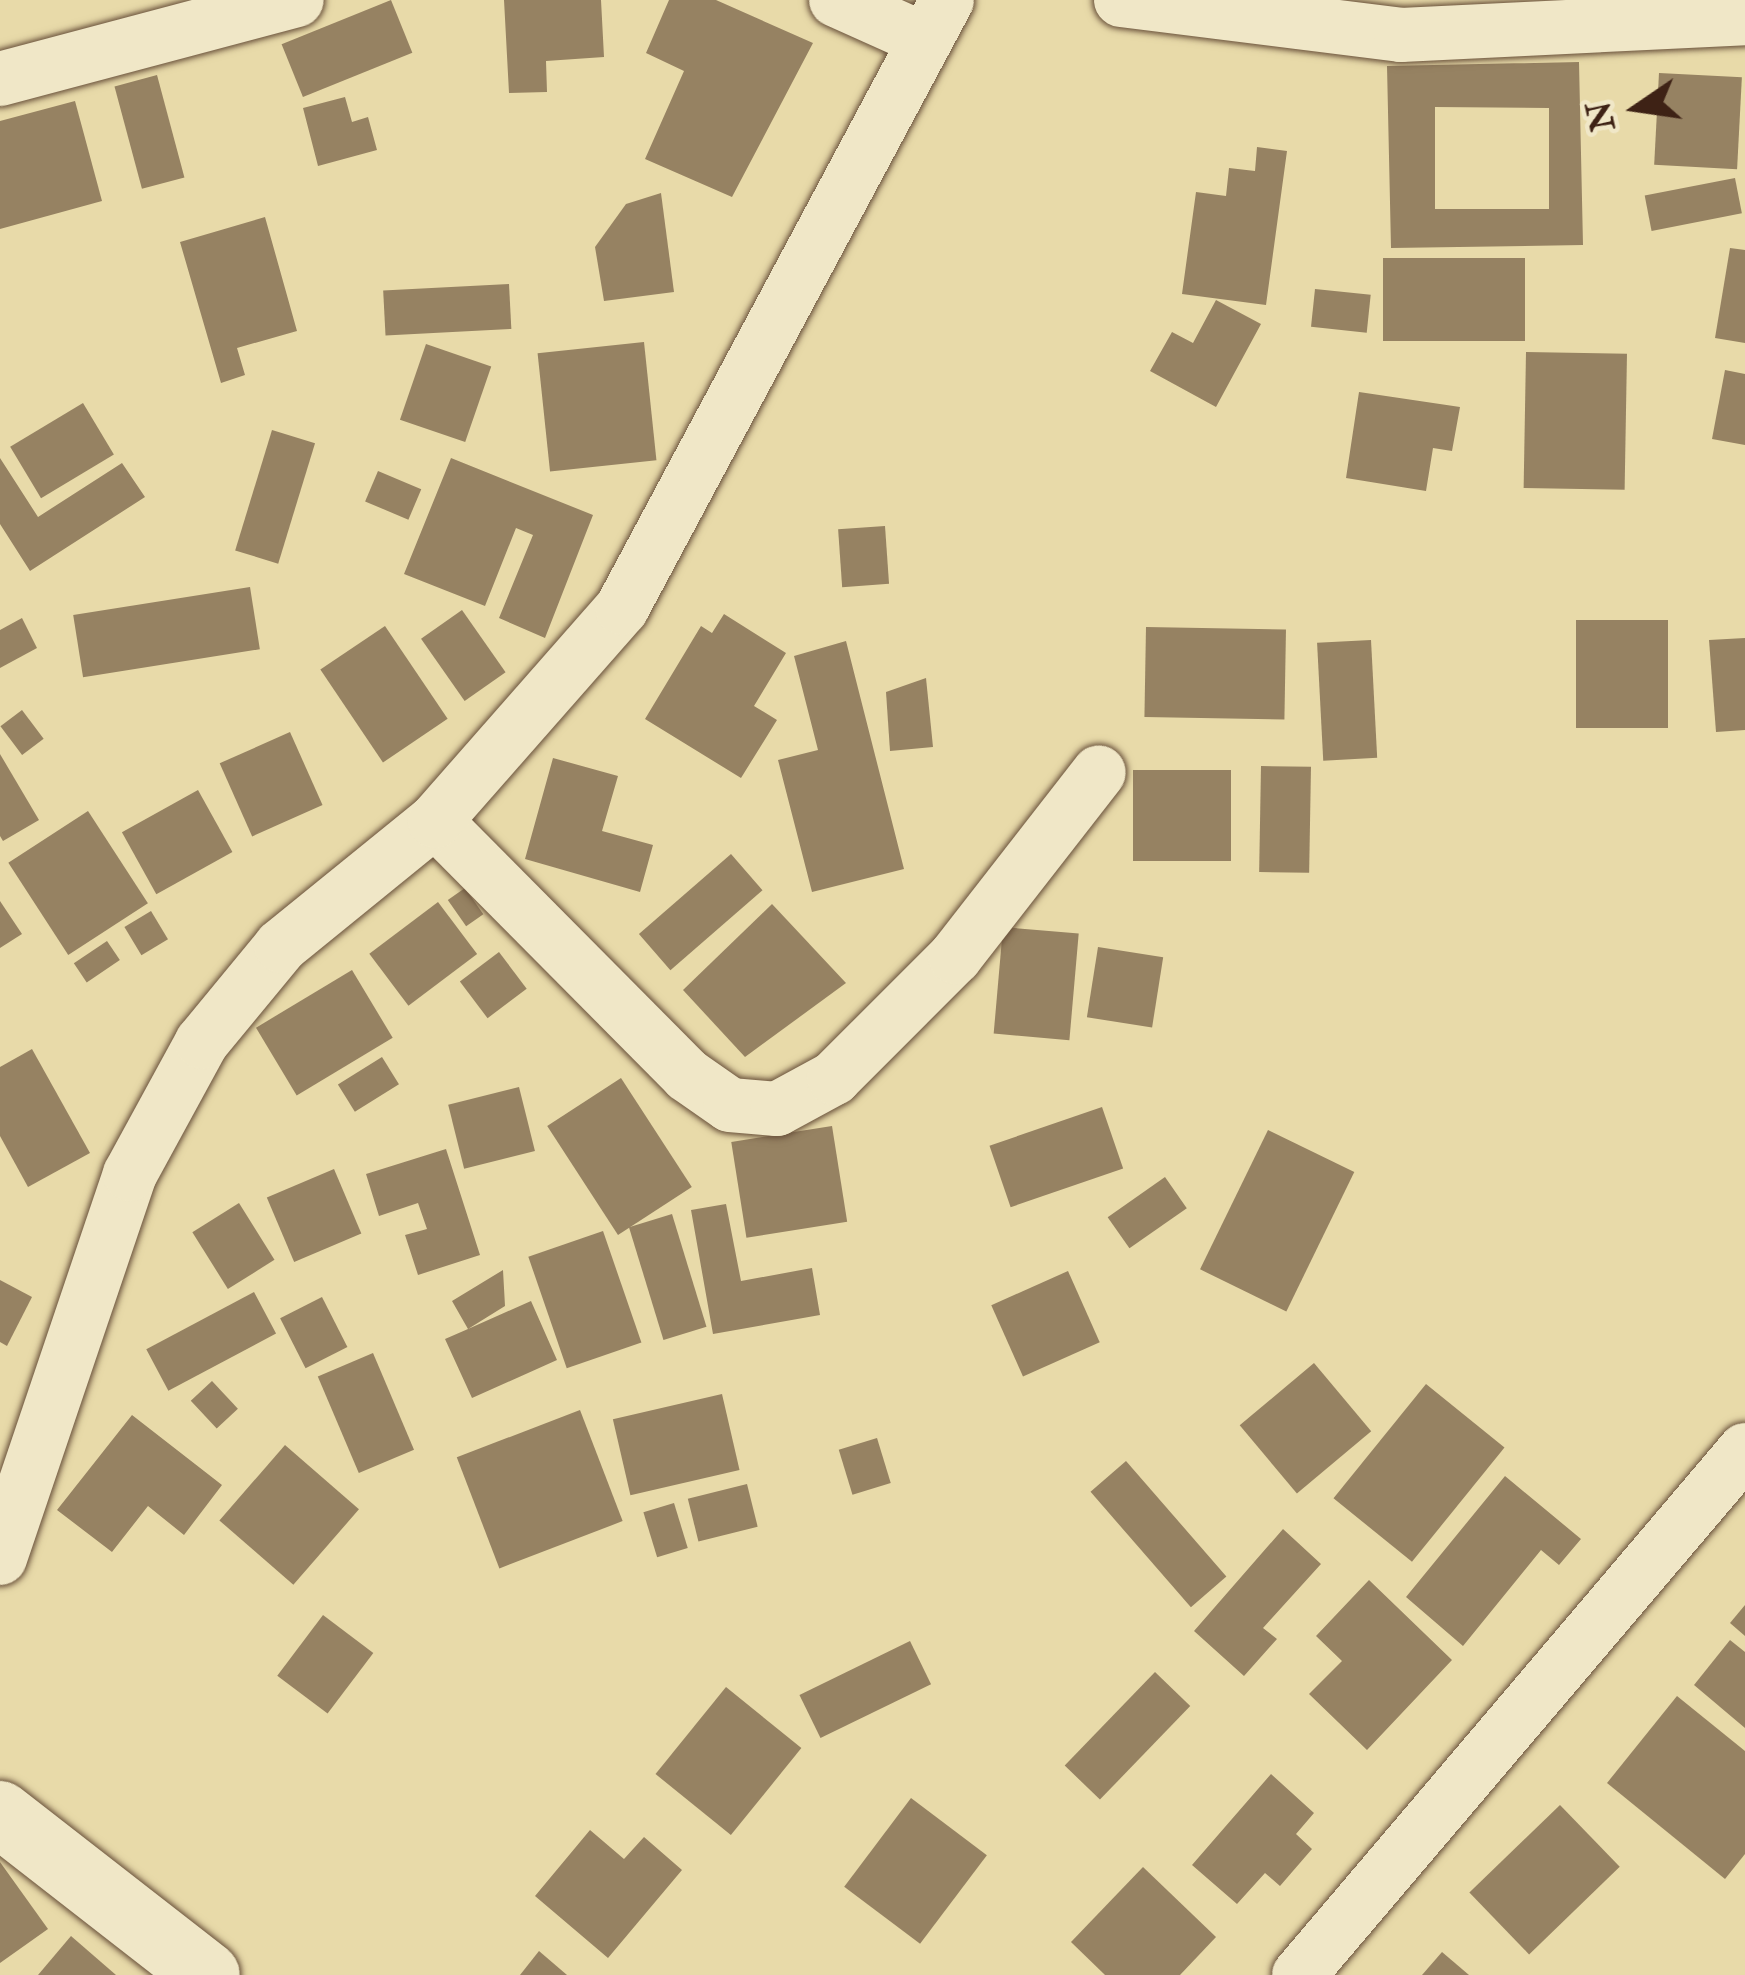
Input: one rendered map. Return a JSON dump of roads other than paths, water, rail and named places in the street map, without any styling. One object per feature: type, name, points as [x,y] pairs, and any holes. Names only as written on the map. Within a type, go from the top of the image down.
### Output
[{"type":"street","points":[[0,79],[297,0]]},
{"type":"street","points":[[0,1558],[130,1174],[202,1042],[281,946],[435,820],[622,608],[936,20],[836,0]]},
{"type":"street","points":[[1120,0],[1401,35],[1745,18]]},
{"type":"street","points":[[435,820],[687,1076],[730,1105],[777,1109],[834,1078],[956,957],[1099,772]]},
{"type":"street","points":[[1299,1975],[1745,1450]]},
{"type":"street","points":[[0,1814],[207,1975]]}]
